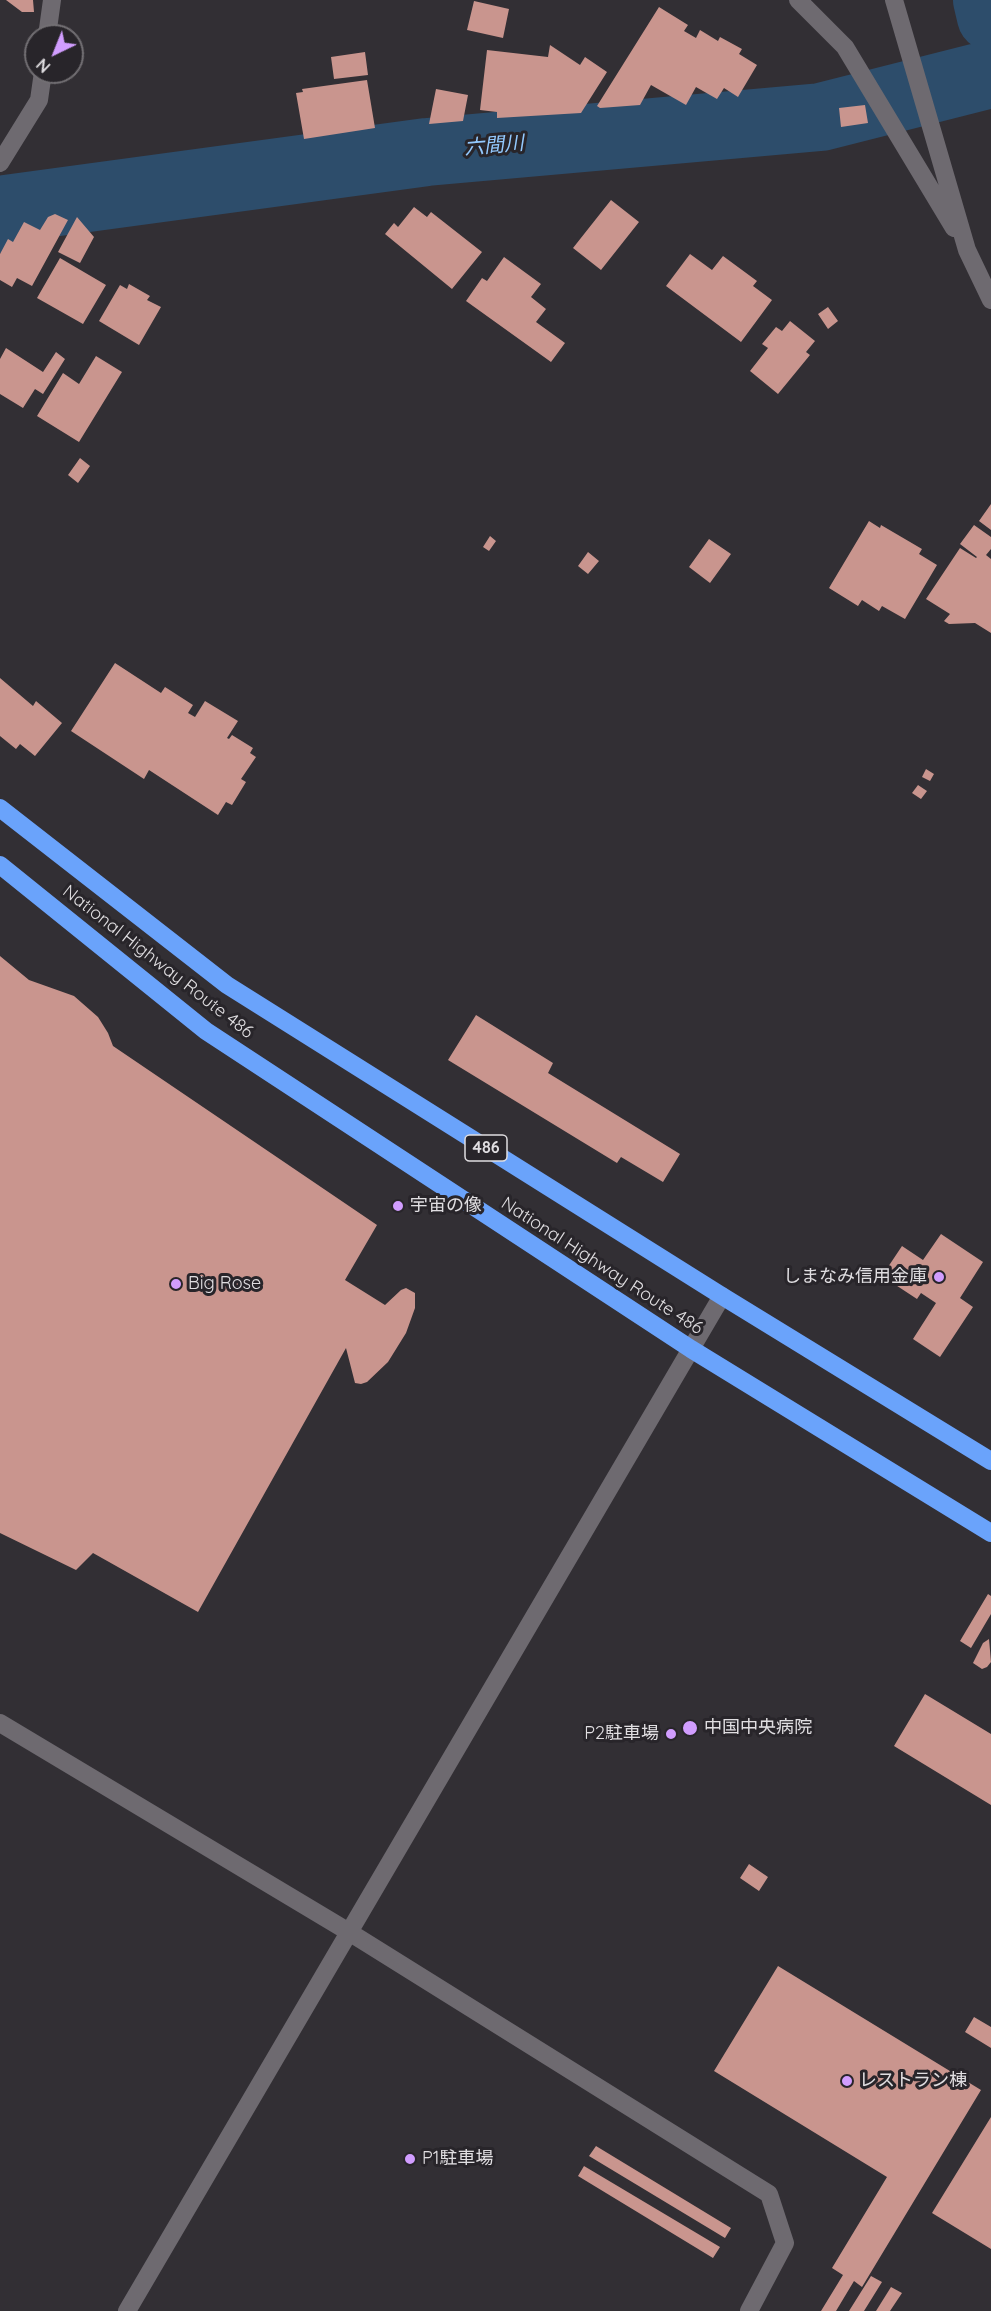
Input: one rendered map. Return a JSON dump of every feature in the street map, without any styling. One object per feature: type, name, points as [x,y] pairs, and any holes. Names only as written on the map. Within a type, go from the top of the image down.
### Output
[{"type":"highway","name":"National Highway Route 486","points":[[0,808],[227,985],[722,1296],[991,1461]]},
{"type":"highway","name":"National Highway Route 486","points":[[0,865],[206,1031],[691,1349],[991,1533]]},
{"type":"street","points":[[49,24],[52,0]]},
{"type":"street","points":[[798,0],[845,47],[967,250],[991,300]]},
{"type":"street","points":[[894,0],[967,250]]},
{"type":"street","points":[[0,163],[39,100],[41,84]]},
{"type":"street","points":[[127,2311],[722,1296]]},
{"type":"street","points":[[0,1723],[349,1932],[769,2194],[785,2243],[749,2311]]},
{"type":"building","points":[[6,0],[33,0],[34,12],[22,12]]},
{"type":"building","points":[[474,1],[509,9],[503,38],[467,30]]},
{"type":"building","points":[[659,7],[688,25],[684,31],[696,38],[700,30],[718,41],[720,37],[742,49],[739,54],[757,65],[738,97],[724,88],[717,99],[696,87],[686,105],[651,85],[640,105],[600,108],[597,106]]},
{"type":"building","points":[[550,45],[580,65],[585,57],[607,72],[581,113],[497,118],[497,112],[480,110],[487,50],[548,57]]},
{"type":"building","points":[[365,52],[368,75],[334,79],[331,57]]},
{"type":"building","points":[[367,80],[375,128],[304,139],[296,93],[303,92],[302,89]]},
{"type":"building","points":[[436,89],[468,95],[463,121],[429,124]]},
{"type":"building","points":[[865,105],[868,123],[841,127],[839,108]]},
{"type":"building","points":[[611,200],[639,222],[601,270],[573,248]]},
{"type":"building","points":[[414,207],[427,217],[431,212],[482,252],[452,289],[385,234],[394,223],[398,227]]},
{"type":"building","points":[[55,214],[68,220],[32,286],[17,278],[12,287],[0,280],[0,254],[8,239],[13,242],[24,222],[40,230],[48,217]]},
{"type":"building","points":[[77,217],[94,237],[80,263],[58,252]]},
{"type":"building","points":[[690,254],[712,270],[723,256],[757,281],[753,286],[772,300],[741,342],[666,286]]},
{"type":"building","points":[[504,257],[541,284],[531,297],[546,309],[536,322],[565,343],[551,362],[466,301],[482,278],[487,281]]},
{"type":"building","points":[[60,258],[106,285],[83,324],[37,298]]},
{"type":"building","points":[[129,284],[150,296],[147,300],[161,307],[139,345],[99,321],[120,285],[127,289]]},
{"type":"building","points":[[828,307],[838,321],[828,329],[818,314]]},
{"type":"building","points":[[790,321],[815,341],[806,352],[810,355],[778,394],[750,371],[768,348],[762,344],[776,327],[782,331]]},
{"type":"building","points":[[6,348],[43,372],[56,352],[65,359],[43,394],[35,389],[23,408],[0,394],[0,359]]},
{"type":"building","points":[[96,356],[122,372],[79,442],[37,416],[63,373],[79,384]]},
{"type":"building","points":[[80,458],[90,466],[78,483],[68,475]]},
{"type":"building","points":[[991,504],[991,530],[979,521]]},
{"type":"building","points":[[869,521],[880,528],[881,525],[922,549],[919,554],[937,565],[905,619],[882,606],[879,611],[862,600],[858,606],[829,588]]},
{"type":"building","points":[[974,525],[991,537],[991,549],[986,555],[991,559],[991,633],[975,623],[949,624],[944,621],[950,614],[926,599],[960,548],[977,557],[960,544]]},
{"type":"building","points":[[490,536],[496,541],[489,551],[483,547]]},
{"type":"building","points":[[709,539],[731,554],[710,583],[689,567]]},
{"type":"building","points":[[588,552],[599,561],[588,574],[578,566]]},
{"type":"building","points":[[115,663],[161,693],[165,687],[193,705],[188,713],[195,717],[205,701],[238,721],[227,738],[229,739],[232,735],[253,748],[250,753],[256,757],[241,779],[246,782],[232,805],[226,802],[218,815],[149,770],[144,779],[71,731]]},
{"type":"building","points":[[0,678],[33,706],[36,701],[62,723],[35,756],[20,744],[16,749],[0,736]]},
{"type":"building","points":[[926,769],[934,774],[930,781],[922,777]]},
{"type":"building","points":[[918,785],[927,791],[921,799],[912,793]]},
{"type":"building","name":"Big Rose","points":[[0,956],[29,980],[74,996],[98,1017],[113,1046],[377,1225],[345,1280],[385,1305],[406,1288],[415,1293],[415,1308],[406,1333],[388,1362],[367,1382],[355,1383],[346,1348],[198,1612],[93,1553],[76,1570],[0,1533]]},
{"type":"building","points":[[476,1015],[553,1063],[548,1073],[680,1154],[663,1182],[621,1157],[617,1163],[448,1060]]},
{"type":"building","points":[[941,1234],[983,1262],[960,1298],[973,1307],[940,1357],[913,1339],[936,1303],[921,1293],[917,1299],[882,1276],[902,1246],[923,1260]]},
{"type":"building","points":[[988,1594],[991,1596],[991,1614],[971,1648],[960,1641]]},
{"type":"building","points":[[989,1639],[991,1662],[982,1669],[973,1663],[983,1643]]},
{"type":"building","points":[[925,1694],[991,1734],[991,1805],[894,1746]]},
{"type":"building","points":[[749,1864],[768,1877],[759,1891],[740,1878]]},
{"type":"building","name":"レストラン棟","points":[[778,1966],[981,2090],[862,2287],[854,2281],[836,2311],[821,2311],[843,2275],[832,2268],[887,2177],[714,2071]]},
{"type":"building","points":[[974,2017],[991,2027],[991,2048],[965,2032]]},
{"type":"building","points":[[991,2117],[991,2249],[932,2213]]},
{"type":"building","points":[[596,2146],[731,2228],[725,2238],[589,2156]]},
{"type":"building","points":[[584,2166],[720,2247],[713,2258],[578,2176]]},
{"type":"building","points":[[871,2276],[882,2282],[864,2311],[849,2311]]},
{"type":"building","points":[[891,2287],[902,2293],[890,2311],[876,2311]]},
{"type":"waterway","points":[[987,0],[991,17]]},
{"type":"waterway","name":"六間川","points":[[0,219],[6,209],[427,152],[821,117],[991,74]]},
{"type":"place","name":"宇宙の像","points":[[398,1206]]},
{"type":"place","name":"しまなみ信用金庫","points":[[939,1277]]},
{"type":"place","name":"Big Rose","points":[[176,1284]]},
{"type":"place","name":"中国中央病院","points":[[690,1728]]},
{"type":"place","name":"P2駐車場","points":[[671,1734]]},
{"type":"place","name":"レストラン棟","points":[[847,2081]]},
{"type":"place","name":"P1駐車場","points":[[410,2159]]}]
